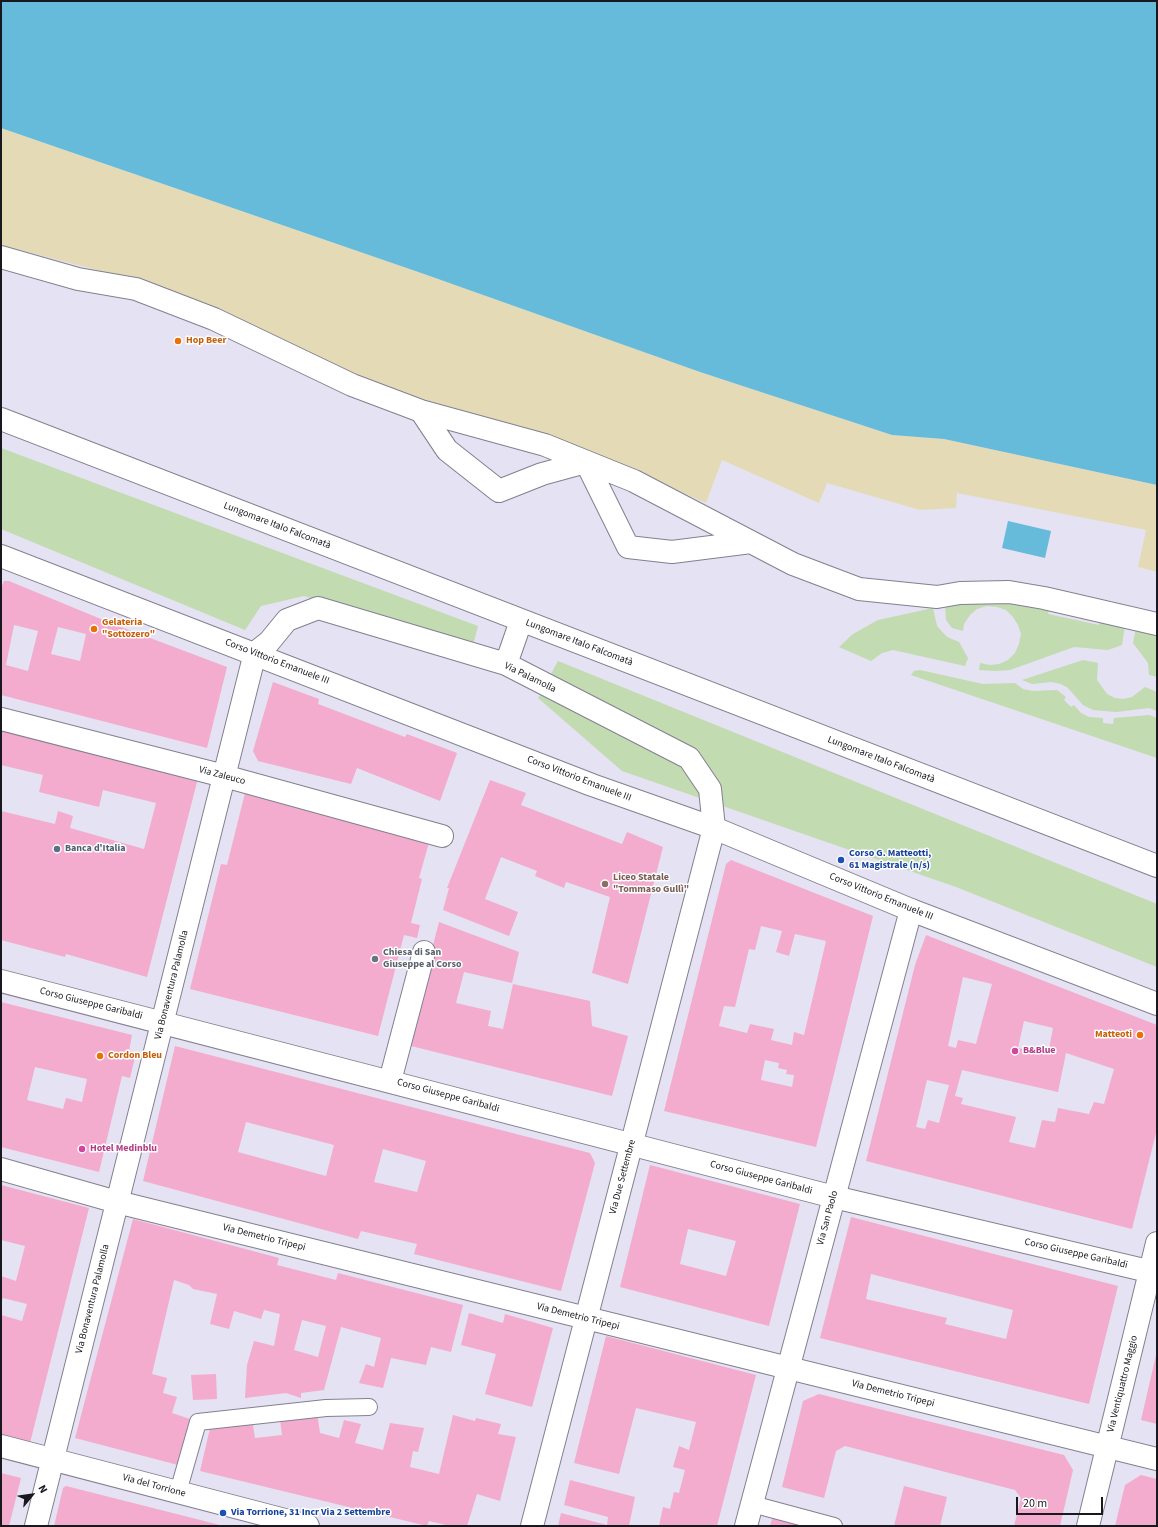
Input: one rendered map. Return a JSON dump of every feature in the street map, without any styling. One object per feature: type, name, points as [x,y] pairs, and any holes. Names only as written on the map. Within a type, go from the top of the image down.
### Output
[{"type":"street","points":[[1,257],[78,279],[136,289],[214,319],[352,385],[421,411],[545,446],[634,481],[793,564],[859,588],[937,597],[960,593],[1009,592],[1044,598],[1157,624]]},
{"type":"street","points":[[421,411],[447,450],[499,492],[535,477],[586,462]]},
{"type":"street","name":"Lungomare Italo Falcomatà","points":[[1,419],[1157,866]]},
{"type":"street","points":[[586,462],[628,547],[672,552],[751,542]]},
{"type":"street","name":"Corso Vittorio Emanuele III","points":[[1,556],[255,653],[592,785],[714,828],[911,910],[1157,1004]]},
{"type":"street","name":"Via Palamolla","points":[[255,653],[269,642],[288,620],[318,608],[506,664],[689,758],[710,788],[714,828]]},
{"type":"street","points":[[506,664],[521,621]]},
{"type":"street","name":"Via Bonaventura Palamolla","points":[[36,1526],[255,653]]},
{"type":"street","name":"Via Zaleuco","points":[[1,720],[224,776],[442,836]]},
{"type":"street","name":"Via Due Settembre","points":[[532,1526],[714,828]]},
{"type":"street","name":"Via San Paolo","points":[[746,1526],[911,910]]},
{"type":"street","name":"Corso Giuseppe Garibaldi","points":[[390,1081],[424,952]]},
{"type":"street","name":"Corso Giuseppe Garibaldi","points":[[1,981],[834,1197],[1153,1272]]},
{"type":"street","name":"Via Demetrio Tripepi","points":[[1,1169],[117,1202],[1157,1459]]},
{"type":"street","name":"Via Ventiquattro Maggio","points":[[1088,1526],[1153,1272],[1157,1243]]},
{"type":"street","name":"Via del Torrione","points":[[1,1446],[308,1526]]},
{"type":"lane","points":[[178,1492],[198,1422],[326,1408],[369,1407]]},
{"type":"lane","points":[[752,1504],[834,1526]]},
{"type":"green space","points":[[1,448],[478,626],[472,649],[304,596],[261,606],[245,630],[1,529]]},
{"type":"green space","points":[[1012,600],[1049,608],[1048,614],[1099,625],[1100,620],[1125,625],[1122,645],[1108,650],[1074,647],[1010,670],[979,670],[980,663],[990,665],[999,664],[1008,660],[1015,653],[1021,634],[1018,625],[1006,610],[987,606],[977,609],[970,615],[964,624],[963,631],[952,628],[946,620],[945,604]]},
{"type":"green space","points":[[933,608],[937,626],[947,637],[959,642],[968,658],[965,666],[893,650],[882,653],[871,661],[839,647],[853,634],[878,620]]},
{"type":"green space","points":[[1136,628],[1157,632],[1157,677],[1149,675],[1148,663],[1133,643]]},
{"type":"green space","points":[[1083,660],[1098,663],[1097,680],[1107,694],[1115,698],[1123,699],[1132,697],[1145,687],[1157,692],[1157,711],[1149,708],[1116,712],[1093,710],[1083,705],[1068,688],[1061,684],[1051,682],[1032,684],[1022,680]]},
{"type":"green space","points":[[558,661],[1157,904],[1157,967],[956,887],[622,771],[538,698]]},
{"type":"green space","points":[[920,670],[983,684],[1015,683],[1023,689],[1033,691],[1057,690],[1066,697],[1064,700],[1071,707],[1074,705],[1081,713],[1089,717],[1103,718],[1103,723],[1113,724],[1114,718],[1149,715],[1157,718],[1157,758],[911,675],[914,671]]},
{"type":"sand","points":[[1,128],[424,274],[700,372],[892,435],[944,439],[1157,485],[1157,572],[1138,567],[1146,530],[957,493],[956,508],[920,510],[827,483],[819,503],[722,460],[706,503],[638,473],[425,403],[356,378],[135,280],[1,245]]},
{"type":"water","points":[[1,1],[1157,1],[1157,485],[944,439],[892,435],[700,372],[424,274],[1,128]]},
{"type":"water","points":[[1008,521],[1051,531],[1045,558],[1002,548]]},
{"type":"building","points":[[4,581],[9,581],[113,624],[227,667],[207,748],[1,695],[1,588]],"holes":[[[14,625],[38,631],[28,671],[6,665]],[[58,627],[86,634],[80,661],[51,654]]]},
{"type":"building","points":[[273,682],[319,699],[318,704],[405,737],[407,734],[457,753],[440,801],[357,768],[351,784],[258,761],[253,751]]},
{"type":"building","points":[[1,729],[196,778],[197,782],[147,977],[66,954],[65,957],[1,940],[1,811],[55,824],[58,811],[73,816],[70,828],[144,849],[156,803],[103,790],[99,807],[39,792],[43,775],[1,765]]},
{"type":"building","name":"Liceo Statale \"Tommaso Gullì\"","points":[[490,780],[526,793],[521,805],[622,844],[627,832],[663,847],[628,984],[592,973],[610,897],[566,882],[564,888],[535,876],[537,871],[501,857],[485,899],[518,912],[509,936],[443,910],[449,888],[447,888]]},
{"type":"building","points":[[245,793],[430,839],[419,878],[422,879],[411,923],[420,925],[417,938],[404,935],[378,1036],[190,989],[221,864],[227,865]]},
{"type":"building","points":[[731,860],[873,916],[816,1147],[664,1111],[726,864]],"holes":[[[761,926],[782,931],[776,952],[789,956],[795,934],[826,941],[804,1035],[794,1032],[792,1045],[771,1040],[774,1029],[750,1024],[747,1033],[719,1026],[724,1006],[735,1007],[749,949],[755,950]],[[765,1060],[779,1063],[778,1068],[787,1070],[786,1074],[794,1075],[792,1087],[761,1080]]]},
{"type":"building","points":[[439,922],[519,952],[512,983],[464,972],[456,1003],[491,1011],[488,1026],[503,1029],[513,984],[590,1001],[592,1026],[628,1036],[612,1096],[407,1045]]},
{"type":"building","points":[[926,935],[1157,1025],[1157,1129],[1132,1229],[866,1161],[915,965]],"holes":[[[963,977],[992,984],[976,1044],[958,1040],[956,1048],[948,1046]],[[1024,1021],[1053,1028],[1048,1054],[1018,1048]],[[1066,1053],[1114,1069],[1104,1104],[1094,1102],[1089,1114],[1058,1108],[1055,1122],[1042,1120],[1035,1148],[1009,1142],[1016,1117],[961,1104],[963,1098],[955,1096],[962,1070],[1058,1092]],[[927,1080],[949,1085],[939,1123],[928,1120],[925,1129],[916,1127]]]},
{"type":"building","points":[[1,1002],[132,1035],[129,1051],[136,1053],[130,1078],[122,1076],[99,1172],[1,1147]],"holes":[[[35,1067],[87,1079],[82,1102],[66,1098],[63,1109],[27,1100]]]},
{"type":"building","points":[[175,1046],[590,1153],[595,1163],[561,1291],[414,1254],[417,1244],[361,1231],[358,1239],[143,1181]],"holes":[[[246,1122],[334,1145],[326,1176],[238,1152]],[[383,1149],[426,1161],[417,1192],[374,1182]]]},
{"type":"building","points":[[650,1165],[800,1204],[769,1326],[620,1287]],"holes":[[[688,1229],[736,1241],[726,1276],[680,1264]]]},
{"type":"building","points":[[1,1185],[89,1208],[30,1443],[1,1436],[1,1315],[22,1321],[27,1304],[3,1298],[1,1303],[1,1276],[16,1281],[25,1246],[1,1240]]},
{"type":"building","points":[[851,1217],[1118,1286],[1089,1404],[820,1338]],"holes":[[[871,1274],[1013,1310],[1006,1339],[945,1324],[947,1318],[866,1299]]]},
{"type":"building","points":[[133,1219],[279,1258],[277,1265],[336,1280],[338,1273],[463,1305],[451,1352],[431,1347],[426,1365],[391,1358],[383,1388],[359,1383],[366,1364],[374,1367],[381,1338],[341,1327],[324,1390],[301,1393],[301,1398],[286,1393],[245,1398],[247,1365],[254,1341],[274,1346],[280,1314],[264,1310],[261,1319],[234,1311],[229,1329],[210,1324],[217,1294],[193,1289],[189,1285],[174,1280],[152,1374],[167,1378],[163,1393],[177,1397],[172,1413],[190,1419],[178,1465],[75,1438]],"holes":[[[302,1320],[326,1326],[318,1357],[294,1350]]]},
{"type":"building","points":[[469,1313],[503,1323],[505,1314],[553,1328],[532,1407],[485,1394],[496,1354],[461,1345]]},
{"type":"building","points":[[606,1336],[756,1375],[717,1526],[659,1526],[663,1507],[670,1509],[674,1492],[679,1493],[685,1470],[673,1467],[679,1446],[689,1450],[696,1422],[636,1408],[619,1474],[574,1463]]},
{"type":"building","points":[[1157,1351],[1157,1424],[1141,1420]]},
{"type":"building","points":[[216,1374],[217,1399],[193,1400],[191,1375]]},
{"type":"building","points":[[819,1394],[1064,1455],[1073,1470],[1060,1526],[1014,1526],[1021,1498],[1015,1490],[845,1446],[836,1451],[824,1498],[782,1487],[803,1401]]},
{"type":"building","points":[[317,1413],[320,1433],[339,1438],[344,1420],[361,1424],[355,1443],[383,1450],[390,1423],[424,1428],[418,1452],[413,1451],[410,1467],[439,1474],[453,1415],[475,1421],[476,1418],[501,1424],[498,1434],[516,1437],[500,1501],[477,1494],[467,1526],[450,1526],[429,1521],[427,1526],[200,1471],[211,1424],[252,1419],[255,1438],[282,1435],[280,1419]]},
{"type":"building","points":[[1,1473],[21,1478],[9,1526],[1,1526]]},
{"type":"building","points":[[1141,1475],[1157,1479],[1157,1526],[1115,1526],[1125,1485]]},
{"type":"building","points":[[570,1480],[635,1497],[629,1526],[558,1526],[561,1513],[607,1525],[608,1517],[564,1505]]},
{"type":"building","points":[[66,1486],[220,1526],[54,1526],[63,1488]]},
{"type":"building","points":[[904,1486],[947,1497],[940,1526],[894,1526]]},
{"type":"building","points":[[774,1512],[816,1526],[770,1526]]},
{"type":"place","name":"Hop Beer","points":[[178,341]]},
{"type":"place","name":"Gelateria \"Sottozero\"","points":[[94,629]]},
{"type":"place","name":"Banca d'Italia","points":[[57,849]]},
{"type":"place","name":"Corso G. Matteotti, 61 Magistrale (n/s)","points":[[841,860]]},
{"type":"place","name":"Liceo Statale \"Tommaso Gullì\"","points":[[605,884]]},
{"type":"place","name":"Chiesa di San Giuseppe al Corso","points":[[375,959]]},
{"type":"place","name":"Matteoti","points":[[1140,1035]]},
{"type":"place","name":"B&Blue","points":[[1015,1051]]},
{"type":"place","name":"Cordon Bleu","points":[[100,1056]]},
{"type":"place","name":"Hotel Medinblu","points":[[82,1149]]},
{"type":"place","name":"Via Torrione, 31 Incr Via 2 Settembre","points":[[223,1513]]}]
